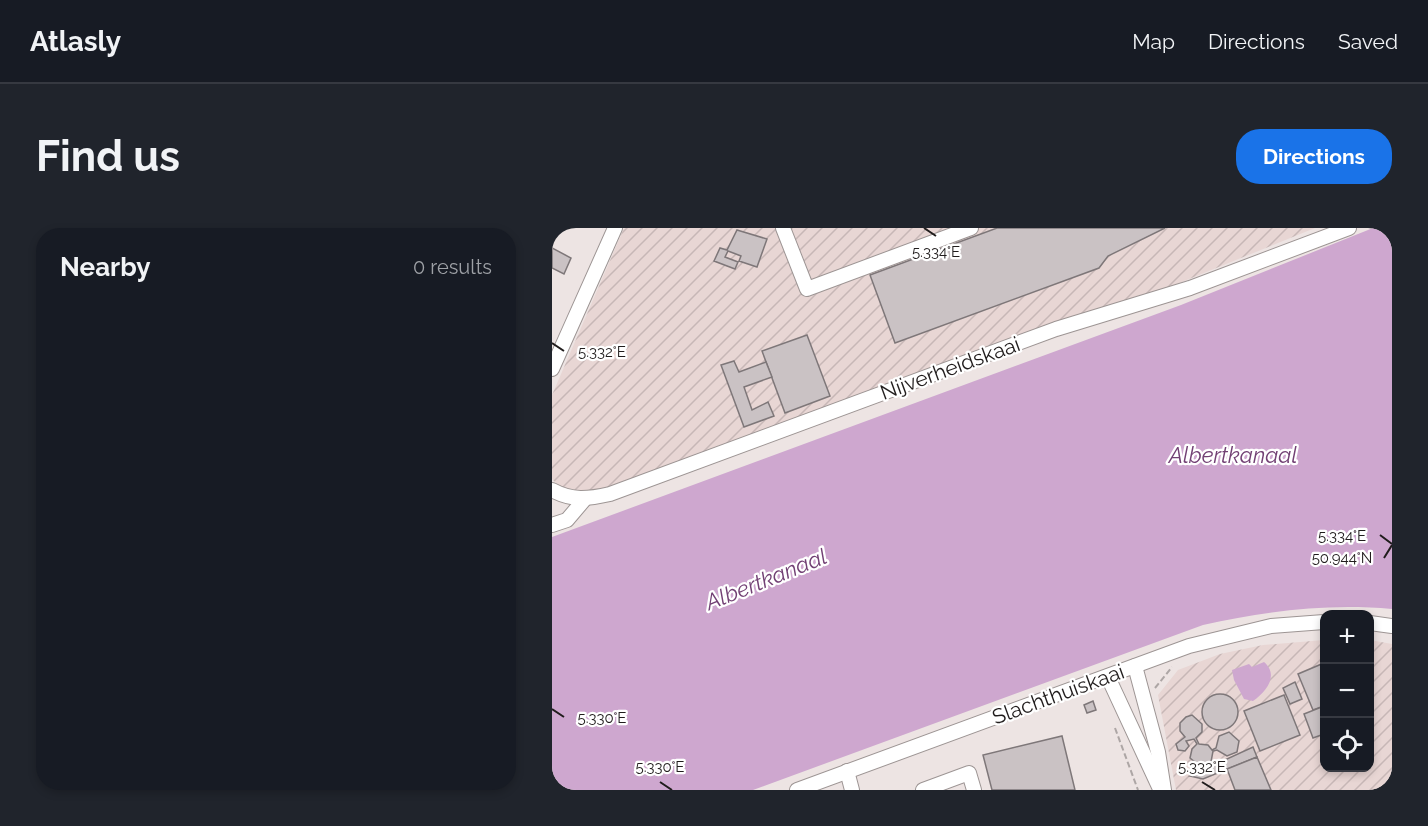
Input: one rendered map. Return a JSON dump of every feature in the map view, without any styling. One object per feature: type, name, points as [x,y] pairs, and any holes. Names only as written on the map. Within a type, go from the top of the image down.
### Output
[{"type":"street","points":[[552,369],[615,228]]},
{"type":"street","points":[[783,228],[807,289],[971,228]]},
{"type":"street","name":"Nijverheidskaai","points":[[584,500],[621,490],[1056,329],[1190,288],[1349,228]]},
{"type":"street","points":[[552,490],[564,497],[584,500]]},
{"type":"street","points":[[552,525],[567,520],[584,500]]},
{"type":"street","name":"Slachthuiskaai","points":[[797,790],[1135,666],[1229,634],[1271,626],[1320,622]]},
{"type":"street","points":[[1374,624],[1392,626]]},
{"type":"street","points":[[1135,666],[1144,692],[1162,790]]},
{"type":"street","points":[[1108,677],[1162,790]]},
{"type":"street","points":[[847,771],[852,790]]},
{"type":"street","points":[[923,790],[969,773],[974,790]]},
{"type":"path","points":[[1144,692],[1157,687],[1175,663]]},
{"type":"path","points":[[1114,726],[1138,790]]},
{"type":"shaded area","points":[[624,228],[1315,228],[1162,290],[616,498],[567,494],[552,479],[552,395]]},
{"type":"shaded area","points":[[1320,640],[1320,772],[1374,772],[1374,641],[1392,644],[1392,790],[1176,790],[1158,695],[1178,670],[1220,654],[1263,645]]},
{"type":"water","name":"Albertkanaal","points":[[1373,228],[1392,228],[1392,609],[1344,607],[1297,610],[1203,625],[753,790],[552,790],[552,537],[1181,305]]},
{"type":"water","points":[[1264,662],[1271,672],[1267,688],[1253,701],[1244,699],[1234,680],[1232,670],[1249,664],[1252,667]]},
{"type":"building","points":[[997,228],[1165,228],[1108,256],[1099,268],[895,343],[870,275]]},
{"type":"building","points":[[737,230],[767,239],[757,267],[739,261],[741,256],[728,251],[725,257],[738,262],[735,269],[714,261],[720,248],[727,250]]},
{"type":"building","points":[[552,248],[571,258],[564,274],[552,268]]},
{"type":"building","points":[[807,335],[830,396],[785,413],[762,351]]},
{"type":"building","points":[[734,361],[739,372],[766,362],[772,377],[744,387],[752,410],[768,402],[774,416],[744,427],[721,365]]},
{"type":"building","points":[[1320,665],[1320,707],[1313,710],[1298,674]]},
{"type":"building","points":[[1295,682],[1302,699],[1290,704],[1283,688]]},
{"type":"building","points":[[1220,694],[1233,699],[1238,712],[1233,725],[1220,730],[1207,725],[1202,712],[1207,699]]},
{"type":"building","points":[[1284,695],[1300,735],[1260,751],[1244,711]]},
{"type":"building","points":[[1093,701],[1096,710],[1087,713],[1084,705]]},
{"type":"building","points":[[1320,708],[1320,735],[1313,738],[1304,714]]},
{"type":"building","points":[[1192,715],[1202,724],[1202,732],[1196,738],[1199,744],[1208,745],[1212,750],[1216,748],[1219,736],[1229,732],[1239,741],[1237,752],[1227,756],[1217,750],[1213,751],[1211,762],[1201,767],[1190,758],[1192,749],[1197,744],[1194,739],[1186,741],[1189,746],[1185,751],[1178,750],[1176,744],[1185,737],[1180,731],[1180,723]]},
{"type":"building","points":[[1062,736],[1075,790],[992,790],[983,755]]},
{"type":"building","points":[[1253,747],[1257,757],[1203,779],[1190,776]]},
{"type":"building","points":[[1257,757],[1271,790],[1235,790],[1227,769]]}]
